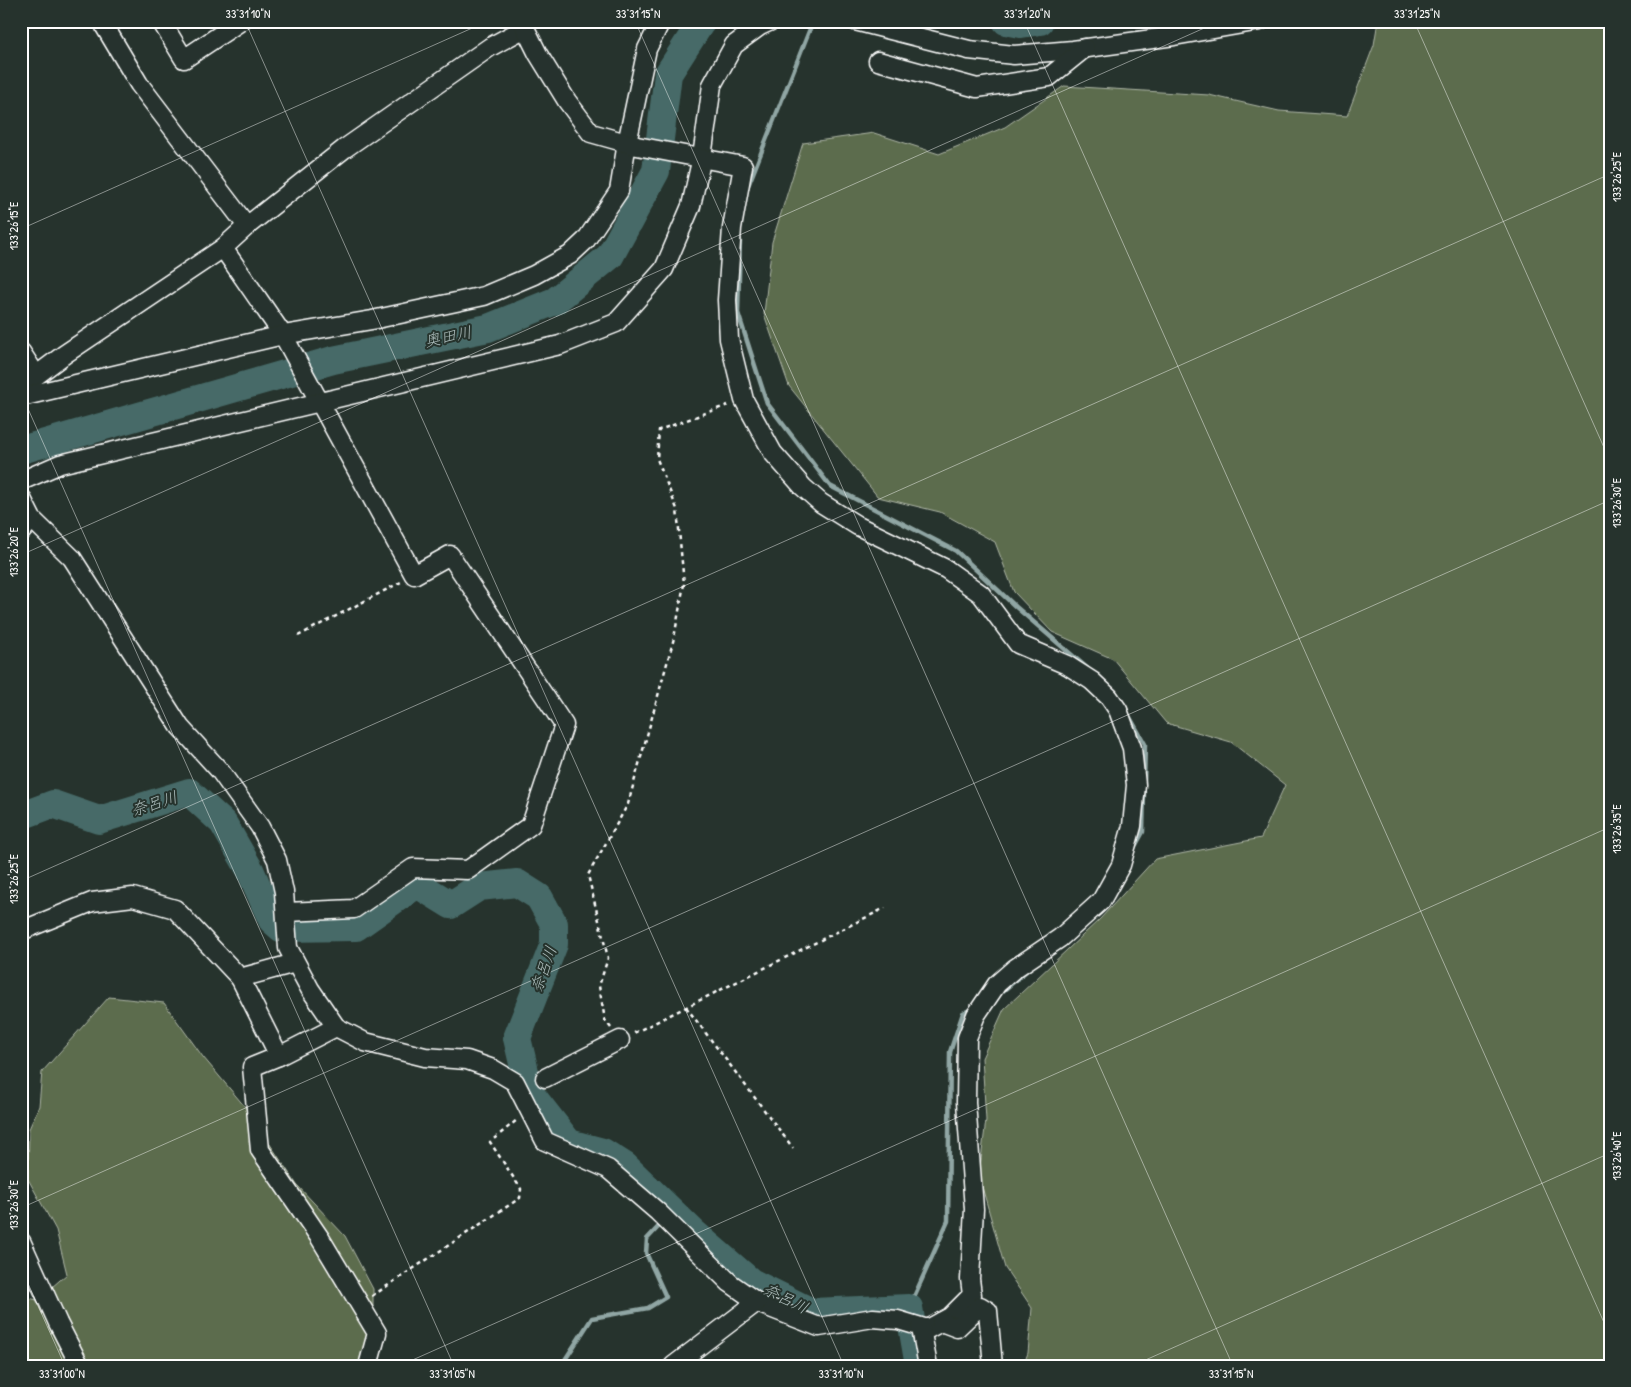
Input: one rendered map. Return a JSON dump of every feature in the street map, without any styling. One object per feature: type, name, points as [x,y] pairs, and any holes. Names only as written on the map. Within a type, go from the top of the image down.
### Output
[{"type":"street","points":[[112,21],[105,27],[139,84],[248,226]]},
{"type":"street","points":[[161,21],[184,58],[241,21]]},
{"type":"street","points":[[21,397],[283,335],[372,320],[484,296],[534,275],[570,255],[586,240],[619,191],[632,144],[647,50],[660,21]]},
{"type":"street","points":[[21,481],[60,464],[317,397],[560,345],[616,323],[664,269],[691,206],[695,156],[712,85],[734,45],[760,26],[771,21]]},
{"type":"street","points":[[855,21],[969,50],[1014,55],[1086,48],[1224,29],[1260,21]]},
{"type":"street","points":[[21,387],[223,248],[344,149],[524,25],[567,101],[592,133],[632,144],[743,166],[732,228],[727,300],[729,339],[744,400],[773,453],[803,488],[821,503],[858,526],[946,569],[982,594],[1018,644],[1067,665],[1092,681],[1109,697],[1118,710],[1132,748],[1136,785],[1132,826],[1121,866],[1101,901],[1060,938],[1014,968],[993,989],[976,1015],[967,1038],[966,1093],[974,1209],[970,1279],[972,1295],[950,1317],[928,1329],[898,1320],[873,1318],[819,1327],[756,1302],[730,1283],[658,1212],[608,1169],[545,1140],[515,1082],[493,1069],[467,1060],[425,1057],[364,1042],[336,1027],[310,989],[291,956],[277,860],[260,827],[220,771],[180,726],[72,558],[27,525],[21,497]]},
{"type":"street","points":[[878,61],[977,88],[1049,77],[1086,48]]},
{"type":"street","points":[[223,248],[283,335],[414,575],[450,555],[564,725],[531,825],[468,870],[413,868],[354,909],[286,917]]},
{"type":"street","points":[[21,352],[36,375]]},
{"type":"street","points":[[21,931],[92,902],[133,897],[175,909],[240,978],[279,1056]]},
{"type":"street","points":[[240,978],[291,956]]},
{"type":"street","points":[[336,1027],[252,1068],[260,1150],[320,1238],[378,1333],[368,1366]]},
{"type":"street","points":[[545,1078],[620,1040]]},
{"type":"street","points":[[21,1241],[58,1323],[80,1366]]},
{"type":"street","points":[[673,1366],[756,1302]]},
{"type":"street","points":[[940,1322],[957,1328],[980,1306],[988,1311],[993,1366]]},
{"type":"street","points":[[920,1328],[928,1366]]},
{"type":"path","points":[[744,400],[659,430],[657,459],[677,509],[684,584],[662,682],[628,804],[588,875],[608,958],[599,986],[606,1020],[620,1040],[885,908]]},
{"type":"path","points":[[298,636],[414,575]]},
{"type":"path","points":[[686,1007],[793,1148]]},
{"type":"path","points":[[360,1304],[520,1198],[521,1189],[490,1142],[529,1110]]},
{"type":"green space","points":[[1378,21],[1610,21],[1610,1366],[1023,1366],[1028,1353],[1032,1308],[1005,1268],[979,1176],[986,1120],[982,1058],[1004,1009],[1100,919],[1155,859],[1261,838],[1285,785],[1231,742],[1166,723],[1113,659],[1052,632],[1014,592],[995,542],[940,512],[878,497],[789,386],[764,314],[772,242],[803,143],[874,133],[939,154],[1005,127],[1064,86],[1209,95],[1279,111],[1347,116],[1374,45]]},
{"type":"green space","points":[[109,997],[164,1003],[203,1057],[246,1108],[297,1185],[345,1236],[373,1289],[373,1366],[21,1366],[21,1296],[37,1300],[67,1274],[56,1230],[28,1179],[29,1129],[39,1106],[42,1072]]},
{"type":"waterway","name":"奥田川","points":[[21,450],[333,360],[488,328],[555,301],[610,256],[656,171],[668,74],[702,21]]},
{"type":"waterway","points":[[746,191],[813,21]]},
{"type":"waterway","name":"奥田川","points":[[1006,21],[1021,24],[1040,21]]},
{"type":"waterway","points":[[740,240],[738,313],[767,403],[830,486],[956,551],[1016,607],[1087,668]]},
{"type":"waterway","points":[[1127,712],[1145,744],[1144,785]]},
{"type":"waterway","name":"奈呂川","points":[[21,816],[53,804],[99,820],[189,792],[223,823],[250,870],[272,920],[281,928],[356,927],[417,884],[451,905],[479,887],[517,883],[539,897],[554,924],[554,944],[517,1038],[530,1093],[569,1143],[603,1152],[625,1166],[693,1232],[751,1282],[812,1312],[909,1308],[919,1366]]},
{"type":"waterway","points":[[1133,850],[1143,832],[1144,792]]},
{"type":"waterway","points":[[997,996],[1031,967]]},
{"type":"waterway","points":[[909,1308],[948,1221],[950,1052],[963,1013],[972,1009]]},
{"type":"waterway","points":[[561,1366],[592,1318],[648,1308],[666,1297],[646,1253],[647,1239],[662,1223]]}]
